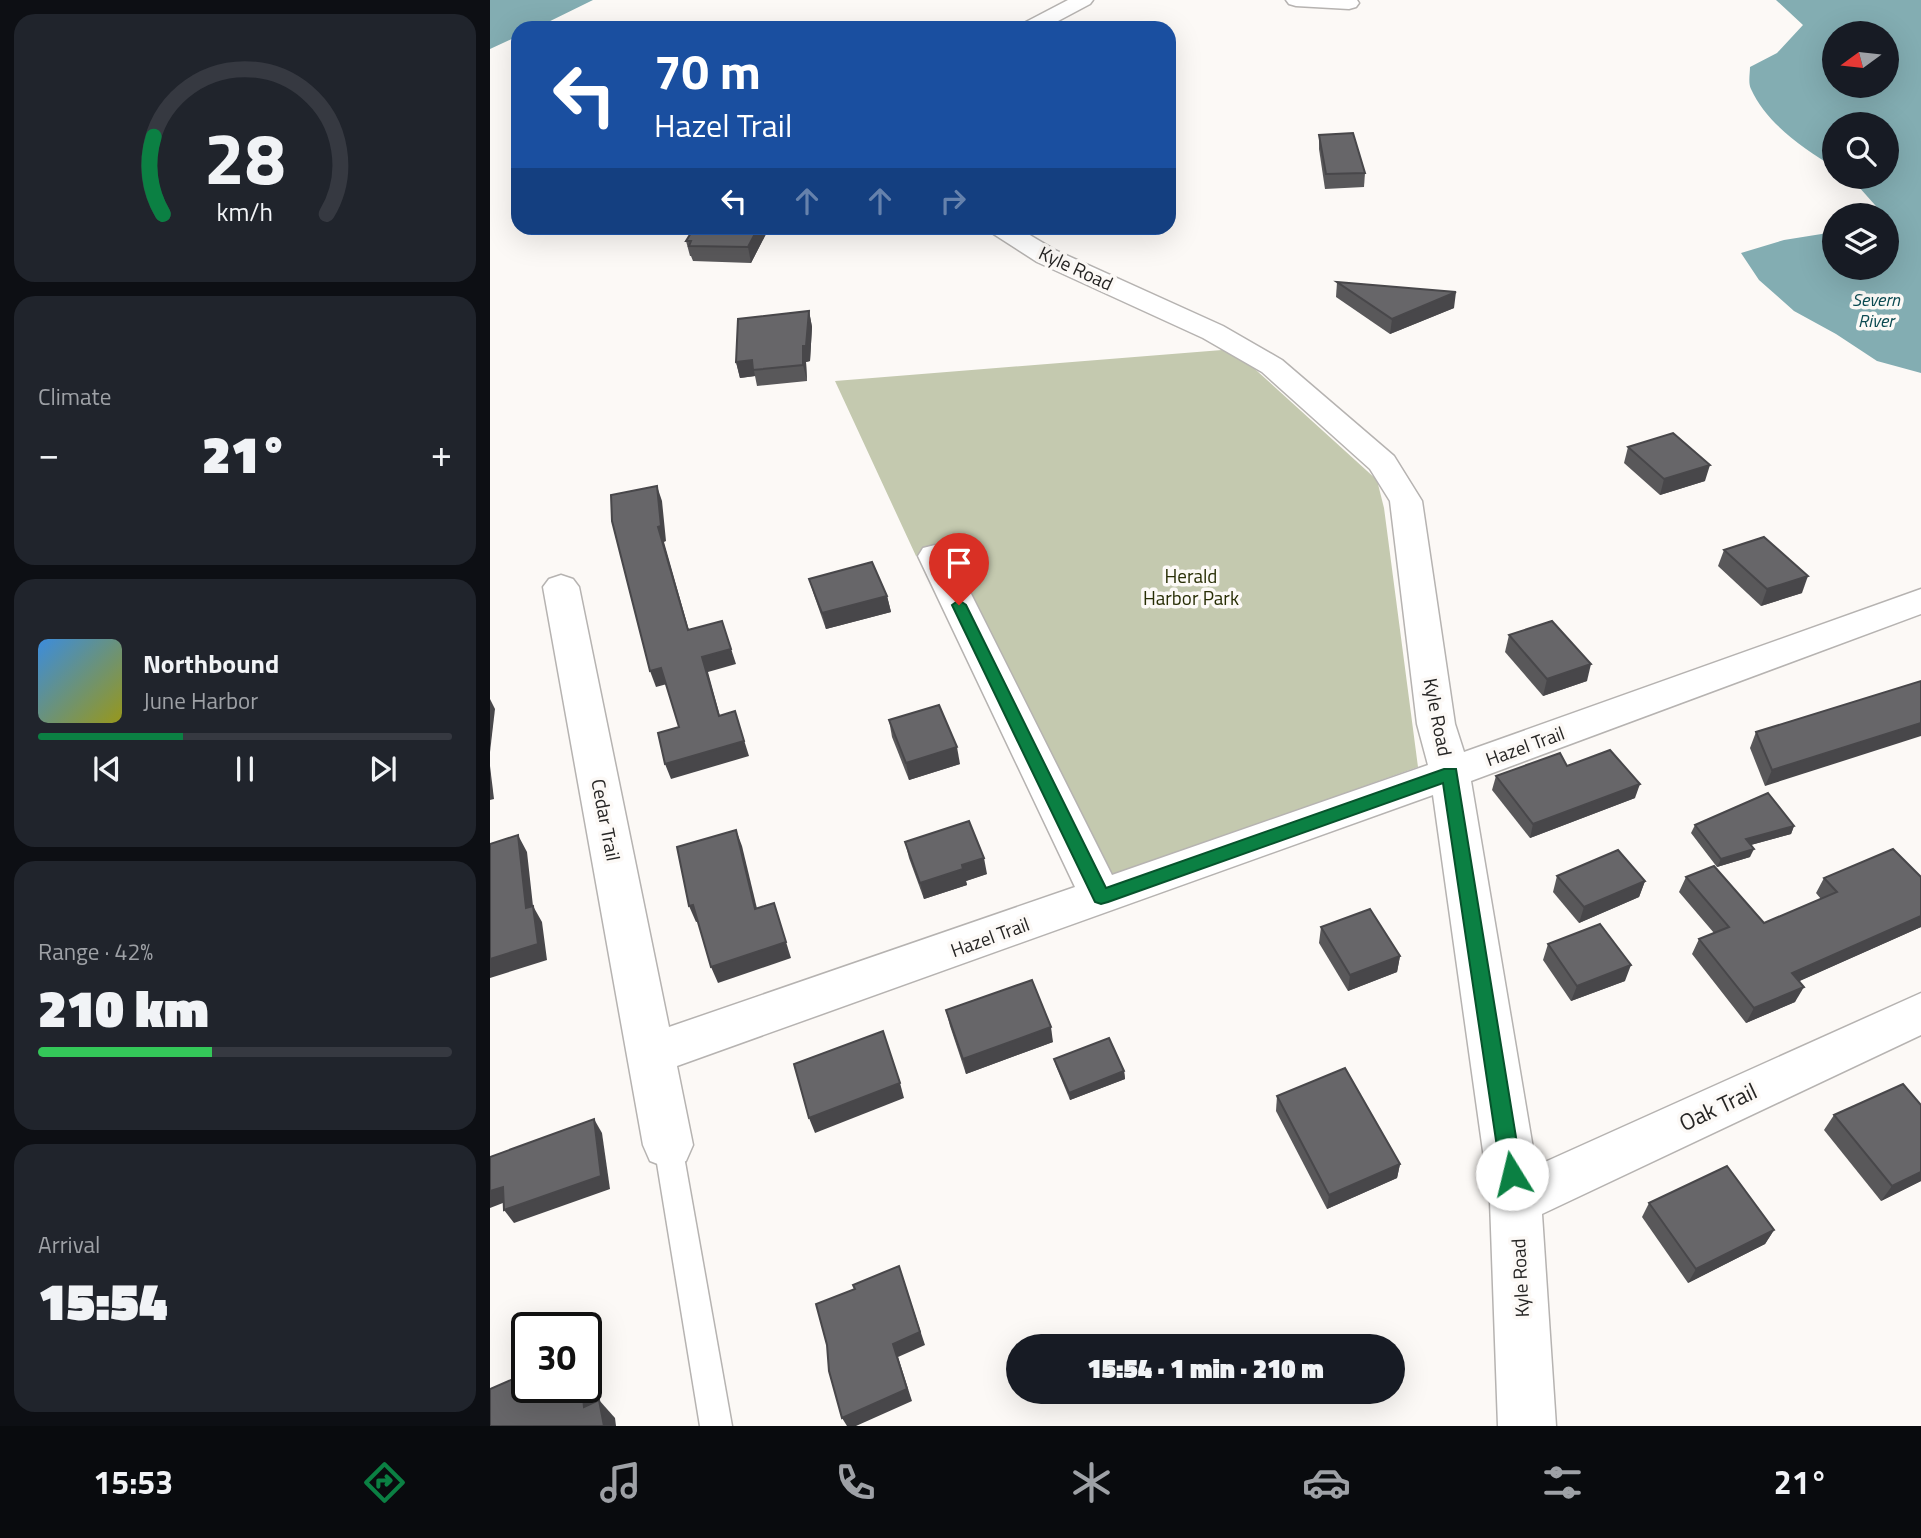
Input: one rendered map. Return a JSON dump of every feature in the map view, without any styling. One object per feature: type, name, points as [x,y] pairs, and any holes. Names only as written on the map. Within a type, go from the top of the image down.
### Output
[{"type":"street","points":[[1042,21],[1083,0]]},
{"type":"street","points":[[1296,0],[1349,3]]},
{"type":"street","name":"Kyle Road","points":[[1012,235],[1046,256],[1213,332],[1272,366],[1383,463],[1406,501],[1436,724],[1450,774],[1516,1201],[1527,1426]]},
{"type":"street","points":[[935,556],[1101,897]]},
{"type":"street","name":"Cedar Trail","points":[[561,587],[668,1144]]},
{"type":"street","name":"Hazel Trail","points":[[651,1054],[1450,774],[1921,601]]},
{"type":"street","name":"Oak Trail","points":[[1516,1201],[1921,1013]]},
{"type":"lane","points":[[668,1144],[716,1426]]},
{"type":"green space","name":"Herald Harbor Park","points":[[1222,350],[1246,361],[1377,480],[1384,508],[1418,767],[1110,877],[946,548],[916,556],[835,381]]},
{"type":"water","points":[[490,0],[593,0],[550,21],[511,21],[511,39],[490,49]]},
{"type":"water","name":"Severn River","points":[[1776,0],[1921,0],[1921,373],[1877,361],[1794,311],[1759,280],[1741,253],[1784,240],[1822,234],[1822,280],[1899,280],[1899,203],[1873,203],[1861,189],[1899,189],[1899,112],[1822,112],[1822,159],[1776,124],[1750,87],[1750,67],[1777,53],[1803,25]]},
{"type":"building","points":[[1353,133],[1365,173],[1326,174],[1319,135]]},
{"type":"building","points":[[690,235],[754,235],[748,247],[689,246],[691,241],[686,241]]},
{"type":"building","points":[[1337,282],[1456,292],[1392,319]]},
{"type":"building","points":[[809,311],[803,365],[753,370],[752,360],[736,362],[738,319]]},
{"type":"building","points":[[1673,433],[1710,465],[1664,479],[1628,447]]},
{"type":"building","points":[[657,486],[661,526],[658,527],[688,630],[722,621],[731,649],[702,657],[719,716],[735,711],[744,741],[665,764],[658,733],[679,727],[661,668],[650,671],[612,521],[611,495]]},
{"type":"building","points":[[1764,537],[1808,576],[1767,589],[1724,550]]},
{"type":"building","points":[[872,562],[887,596],[822,613],[809,579]]},
{"type":"building","points":[[1552,621],[1591,664],[1547,679],[1509,635]]},
{"type":"building","points":[[1921,681],[1921,723],[1772,770],[1756,732]]},
{"type":"building","points":[[939,705],[957,747],[906,763],[889,720]]},
{"type":"building","points":[[1610,750],[1640,784],[1533,824],[1496,776],[1560,753],[1567,766]]},
{"type":"building","points":[[1768,793],[1794,826],[1746,839],[1754,849],[1721,859],[1695,825]]},
{"type":"building","points":[[969,821],[984,858],[962,865],[963,869],[920,883],[905,842]]},
{"type":"building","points":[[736,830],[755,909],[774,903],[786,942],[711,967],[693,905],[689,906],[677,847]]},
{"type":"building","points":[[518,835],[526,908],[533,906],[538,944],[490,959],[490,844]]},
{"type":"building","points":[[1893,849],[1921,877],[1921,916],[1792,973],[1804,987],[1754,1008],[1699,939],[1729,927],[1686,877],[1714,866],[1764,923],[1837,892],[1824,878]]},
{"type":"building","points":[[1618,850],[1645,881],[1584,907],[1557,876]]},
{"type":"building","points":[[1370,909],[1400,956],[1350,975],[1321,927]]},
{"type":"building","points":[[1600,924],[1631,965],[1577,986],[1548,944]]},
{"type":"building","points":[[1032,980],[1051,1027],[963,1059],[946,1010]]},
{"type":"building","points":[[883,1031],[900,1083],[809,1118],[794,1064]]},
{"type":"building","points":[[1109,1038],[1124,1071],[1069,1093],[1054,1059]]},
{"type":"building","points":[[1345,1068],[1400,1164],[1329,1195],[1277,1096]]},
{"type":"building","points":[[1903,1084],[1921,1105],[1921,1172],[1892,1186],[1834,1115]]},
{"type":"building","points":[[594,1119],[601,1176],[504,1210],[503,1187],[490,1191],[490,1157]]},
{"type":"building","points":[[1727,1166],[1774,1230],[1696,1269],[1649,1203]]},
{"type":"building","points":[[899,1266],[920,1332],[893,1344],[907,1389],[842,1418],[829,1371],[827,1345],[816,1304],[855,1289],[853,1285]]},
{"type":"building","points":[[511,1380],[511,1403],[584,1403],[584,1407],[600,1403],[604,1426],[490,1426],[490,1389]]},
{"type":"route","points":[[959,605],[1101,897],[1450,774],[1512,1174]]}]
